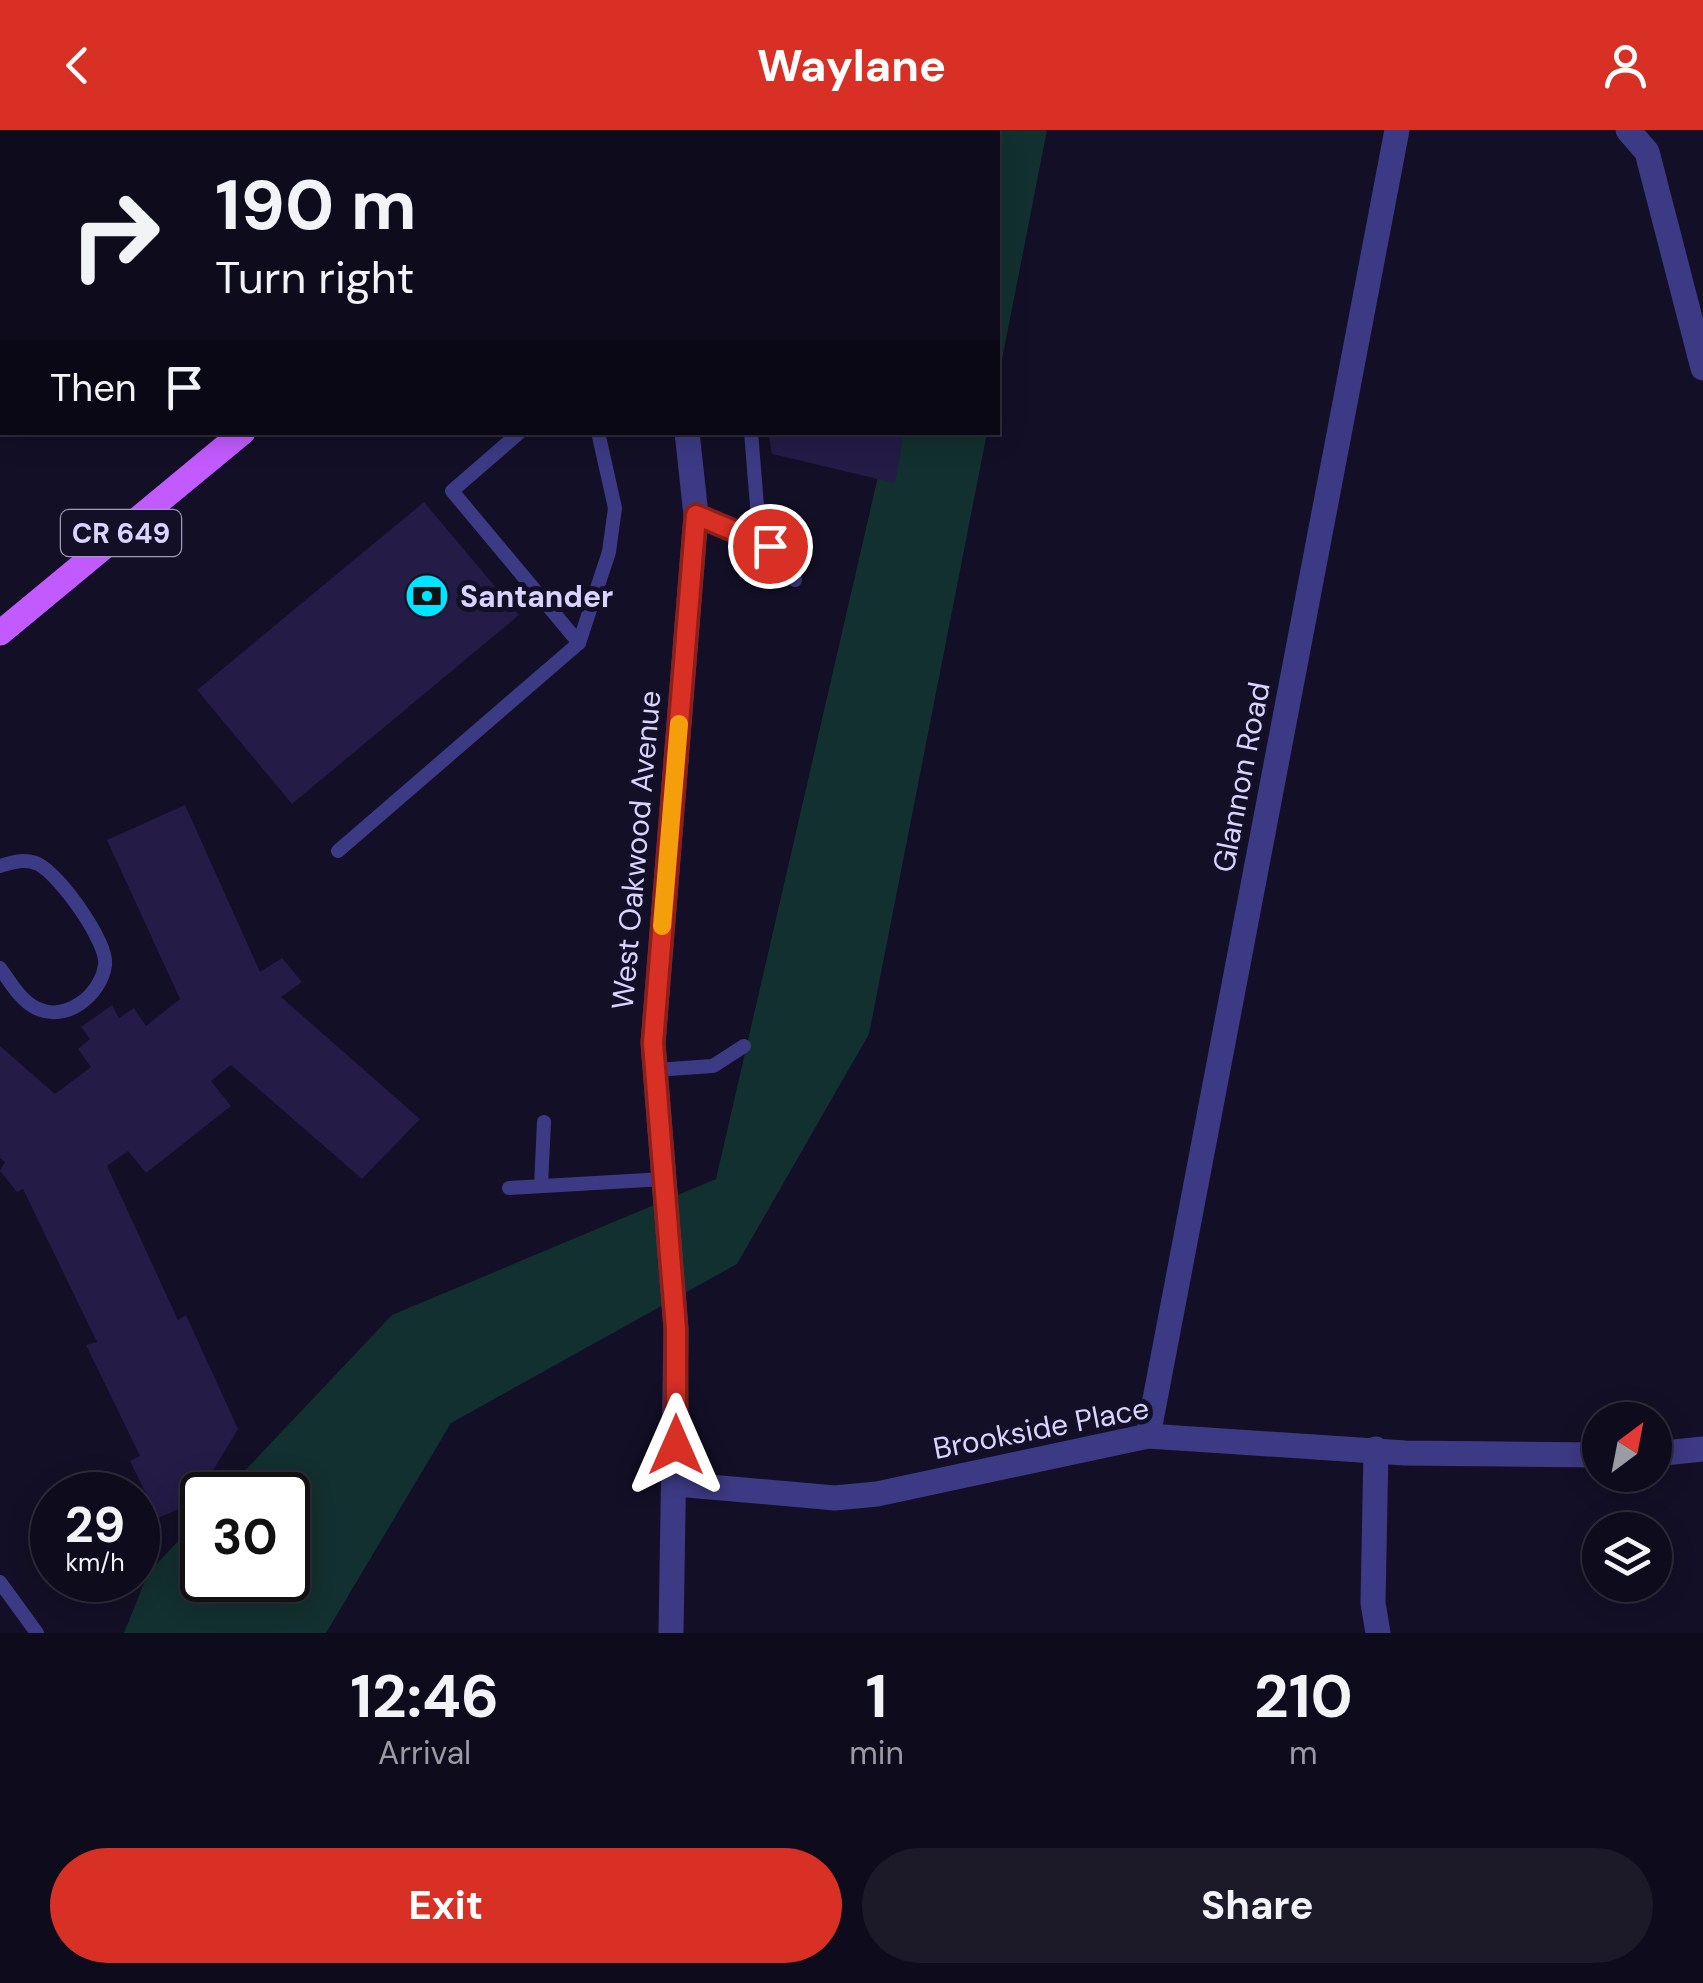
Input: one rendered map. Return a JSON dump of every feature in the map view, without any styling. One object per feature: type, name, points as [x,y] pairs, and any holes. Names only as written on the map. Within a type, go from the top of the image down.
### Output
[{"type":"main road","name":"CR 649","points":[[0,633],[239,435]]},
{"type":"street","name":"Glannon Road","points":[[1148,1436],[1397,130]]},
{"type":"street","points":[[1628,130],[1647,152],[1703,368]]},
{"type":"street","name":"West Oakwood Avenue","points":[[672,1633],[676,1329],[653,1043],[696,515],[687,435]]},
{"type":"street","name":"Brookside Place","points":[[676,1484],[835,1498],[877,1494],[1148,1436],[1405,1453],[1582,1455]]},
{"type":"street","points":[[1376,1449],[1373,1603],[1378,1633]]},
{"type":"street","points":[[1672,1452],[1703,1449]]},
{"type":"lane","points":[[517,435],[452,491],[579,643]]},
{"type":"lane","points":[[338,850],[579,643],[609,552],[616,508],[599,435]]},
{"type":"lane","points":[[751,435],[760,542]]},
{"type":"lane","points":[[696,515],[770,546],[796,580]]},
{"type":"lane","points":[[0,866],[22,860],[38,864],[53,876],[99,937],[106,962],[96,990],[83,1003],[62,1011],[40,1010],[27,1002],[0,968]]},
{"type":"lane","points":[[656,1070],[713,1066],[744,1046]]},
{"type":"lane","points":[[541,1186],[544,1122]]},
{"type":"lane","points":[[509,1188],[664,1179]]},
{"type":"lane","points":[[0,1582],[36,1633]]},
{"type":"green space","points":[[1000,130],[1047,130],[1000,370]]},
{"type":"green space","points":[[888,435],[987,435],[869,1034],[737,1264],[451,1423],[326,1633],[124,1633],[136,1602],[160,1602],[160,1560],[180,1539],[180,1602],[310,1602],[310,1472],[244,1472],[392,1315],[716,1179]]},
{"type":"building","points":[[769,435],[903,435],[895,483],[772,454]]},
{"type":"building","points":[[424,502],[519,615],[292,804],[197,690]]},
{"type":"building","points":[[185,805],[260,972],[282,958],[302,982],[281,997],[420,1119],[362,1179],[231,1065],[211,1081],[231,1106],[146,1173],[128,1151],[107,1166],[178,1320],[186,1315],[238,1429],[212,1472],[180,1472],[180,1508],[160,1517],[160,1472],[135,1472],[130,1461],[140,1456],[86,1345],[97,1342],[23,1189],[17,1192],[0,1171],[5,1162],[0,1158],[0,1046],[55,1094],[91,1067],[78,1049],[90,1039],[81,1027],[112,1005],[119,1018],[134,1008],[146,1026],[180,999],[107,840]]},
{"type":"slow traffic","points":[[662,926],[679,724]]},
{"type":"place","name":"Santander","points":[[427,596]]},
{"type":"route","points":[[676,1445],[676,1329],[653,1043],[696,515],[770,546]]}]
